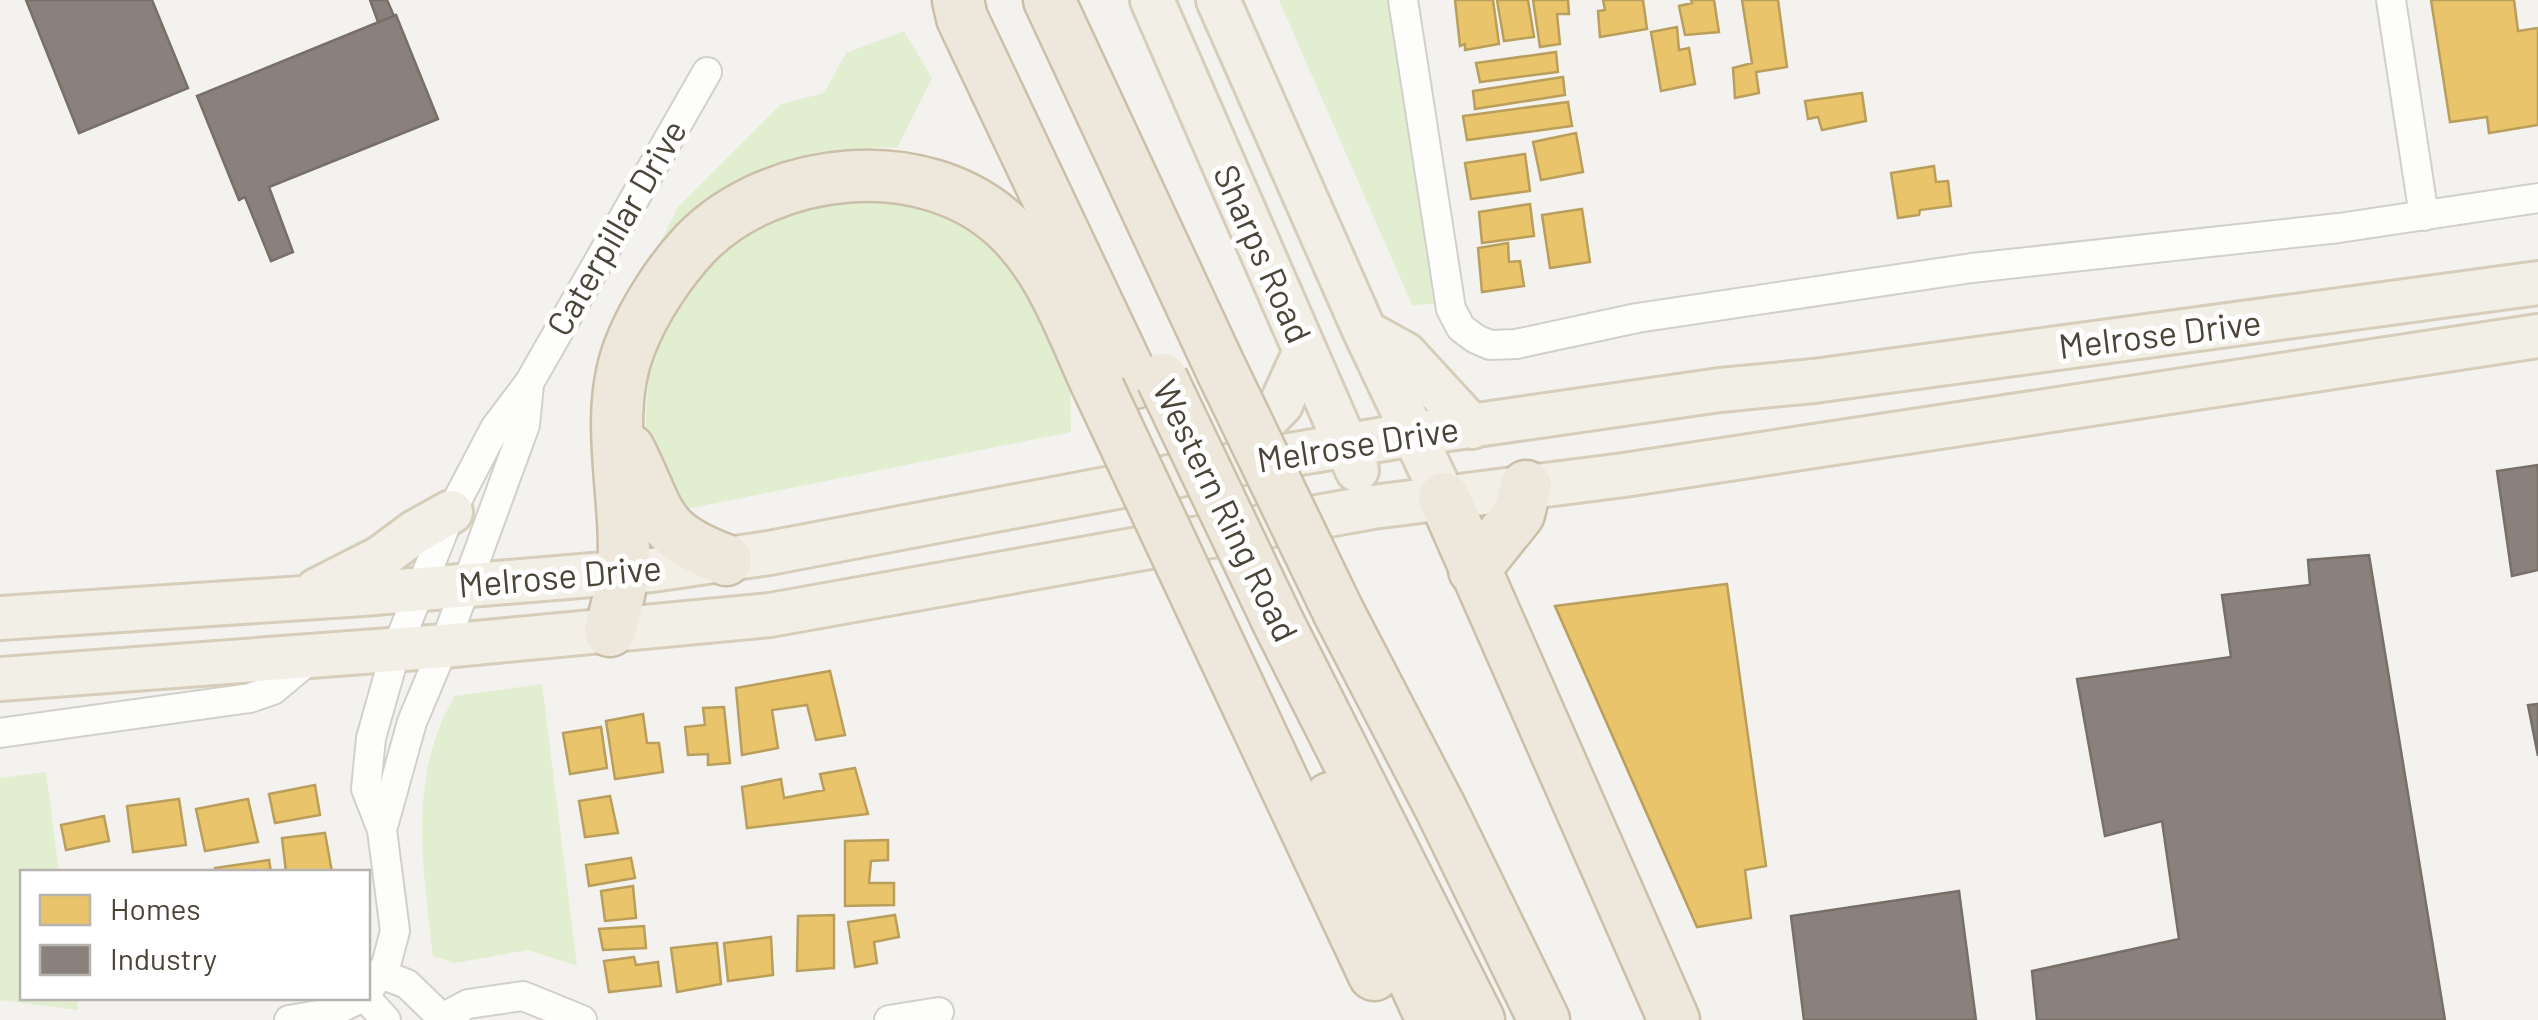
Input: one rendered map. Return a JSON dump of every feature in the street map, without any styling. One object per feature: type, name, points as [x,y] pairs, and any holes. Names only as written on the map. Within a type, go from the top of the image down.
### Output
[{"type":"highway","points":[[958,0],[962,18],[1132,384],[1432,1020]]},
{"type":"highway","name":"Western Ring Road","points":[[976,0],[1132,384],[1248,629],[1479,1020]]},
{"type":"highway","name":"Western Ring Road","points":[[1050,0],[1220,369],[1339,613],[1442,808],[1544,1020]]},
{"type":"highway","points":[[610,631],[622,573],[618,426],[621,383],[629,348],[663,288],[696,244],[727,218],[766,197],[802,184],[883,176],[948,190],[1004,224],[1132,384]]},
{"type":"highway","points":[[618,426],[666,526],[691,546],[726,560]]},
{"type":"highway","points":[[1474,570],[1519,514],[1526,486]]},
{"type":"highway","points":[[1444,498],[1674,1020]]},
{"type":"highway","points":[[1248,629],[1395,1020]]},
{"type":"highway","points":[[1442,808],[1549,964],[1582,1020]]},
{"type":"main road","name":"Sharps Road","points":[[1152,0],[1373,507]]},
{"type":"main road","name":"Sharps Road","points":[[1218,0],[1364,332],[1444,498]]},
{"type":"main road","name":"Melrose Drive","points":[[0,618],[418,590],[726,560],[1414,434],[2538,283]]},
{"type":"main road","points":[[2187,331],[2195,388]]},
{"type":"main road","points":[[1364,332],[1405,354],[1472,426]]},
{"type":"main road","name":"Melrose Drive","points":[[0,679],[444,646],[831,606],[1373,507],[1624,475],[2538,336]]},
{"type":"main road","points":[[1248,462],[1255,431],[1280,404],[1305,350]]},
{"type":"main road","points":[[304,598],[380,558],[451,512]]},
{"type":"street","points":[[1403,0],[1451,309],[1462,328],[1490,345],[1516,344],[1637,318],[1972,268],[2424,216],[2538,198]]},
{"type":"street","points":[[2391,0],[2424,216]]},
{"type":"street","name":"Caterpillar Drive","points":[[382,830],[366,788],[371,738],[396,650],[451,512],[495,428],[529,383],[707,72]]},
{"type":"street","name":"Caterpillar Drive","points":[[382,830],[408,734],[526,425],[529,383]]},
{"type":"street","points":[[0,732],[250,698],[273,690],[316,654]]},
{"type":"street","points":[[370,988],[395,931],[382,830]]},
{"type":"street","points":[[370,990],[407,984],[440,1018],[468,1004],[522,996],[582,1020]]},
{"type":"street","points":[[370,992],[386,1020]]},
{"type":"street","points":[[289,1020],[330,1013],[352,1000]]},
{"type":"street","points":[[889,1020],[938,1012]]},
{"type":"green space","points":[[1279,0],[1387,0],[1435,304],[1412,305]]},
{"type":"green space","points":[[904,31],[932,78],[897,148],[824,152],[762,169],[707,202],[655,253],[678,207],[781,104],[824,93],[846,53]]},
{"type":"green space","points":[[821,197],[915,202],[958,220],[988,242],[1023,279],[1070,374],[1071,432],[671,512],[646,435],[646,412],[656,342],[672,307],[727,240]]},
{"type":"green space","points":[[542,684],[577,966],[528,950],[455,963],[433,956],[422,823],[424,790],[440,726],[455,696]]},
{"type":"green space","points":[[46,772],[59,870],[20,870],[20,1000],[76,1000],[78,1010],[0,1000],[0,778]]},
{"type":"building: Homes","points":[[1455,0],[1493,0],[1499,44],[1465,50],[1465,44],[1460,46]]},
{"type":"building: Homes","points":[[1497,0],[1528,0],[1534,37],[1504,41]]},
{"type":"building: Homes","points":[[1533,0],[1568,0],[1569,14],[1557,14],[1560,44],[1540,47]]},
{"type":"building: Homes","points":[[1603,0],[1643,0],[1647,29],[1600,37],[1598,11],[1605,10]]},
{"type":"building: Homes","points":[[1691,0],[1714,0],[1719,32],[1685,35],[1679,6],[1692,3]]},
{"type":"building: Homes","points":[[1742,0],[1778,0],[1787,67],[1756,72],[1759,93],[1735,98],[1733,68],[1752,63]]},
{"type":"building: Homes","points":[[2431,0],[2514,0],[2518,31],[2538,28],[2538,125],[2489,133],[2487,117],[2450,122]]},
{"type":"building: Homes","points":[[1677,27],[1679,50],[1689,48],[1695,84],[1661,91],[1651,32]]},
{"type":"building: Homes","points":[[1556,52],[1558,72],[1480,82],[1476,63]]},
{"type":"building: Homes","points":[[1563,77],[1565,95],[1475,109],[1473,91]]},
{"type":"building: Homes","points":[[1862,93],[1866,121],[1822,130],[1818,117],[1808,119],[1805,101]]},
{"type":"building: Homes","points":[[1568,102],[1572,126],[1467,140],[1463,116]]},
{"type":"building: Homes","points":[[1576,133],[1583,172],[1541,180],[1533,142]]},
{"type":"building: Homes","points":[[1525,154],[1530,191],[1471,199],[1465,163]]},
{"type":"building: Homes","points":[[1934,166],[1936,182],[1948,181],[1951,206],[1898,218],[1891,173]]},
{"type":"building: Homes","points":[[1530,204],[1534,236],[1482,243],[1479,212]]},
{"type":"building: Homes","points":[[1582,209],[1590,262],[1550,268],[1542,215]]},
{"type":"building: Homes","points":[[1508,243],[1509,262],[1520,261],[1524,286],[1482,292],[1478,248]]},
{"type":"building: Homes","points":[[1727,584],[1766,866],[1745,870],[1751,918],[1697,927],[1555,606]]},
{"type":"building: Homes","points":[[830,671],[845,735],[816,740],[807,705],[772,710],[778,748],[742,755],[736,688]]},
{"type":"building: Homes","points":[[724,707],[730,763],[708,765],[708,754],[688,755],[685,727],[705,725],[703,708]]},
{"type":"building: Homes","points":[[643,714],[647,743],[659,743],[663,772],[615,779],[606,721]]},
{"type":"building: Homes","points":[[601,727],[607,768],[570,774],[563,733]]},
{"type":"building: Homes","points":[[855,768],[868,814],[747,828],[742,787],[781,779],[784,798],[824,790],[820,774]]},
{"type":"building: Homes","points":[[315,785],[320,815],[275,823],[269,794]]},
{"type":"building: Homes","points":[[610,796],[618,833],[585,837],[579,801]]},
{"type":"building: Homes","points":[[179,799],[186,845],[133,852],[127,806]]},
{"type":"building: Homes","points":[[248,799],[258,842],[205,851],[196,809]]},
{"type":"building: Homes","points":[[104,816],[109,841],[66,850],[61,825]]},
{"type":"building: Homes","points":[[325,833],[332,870],[286,870],[282,838]]},
{"type":"building: Homes","points":[[888,840],[888,860],[871,861],[869,883],[894,883],[894,905],[845,906],[845,841]]},
{"type":"building: Homes","points":[[631,858],[635,878],[589,886],[586,865]]},
{"type":"building: Homes","points":[[269,860],[271,870],[216,870]]},
{"type":"building: Homes","points":[[633,886],[636,918],[605,921],[601,891]]},
{"type":"building: Homes","points":[[834,915],[834,968],[797,971],[798,916]]},
{"type":"building: Homes","points":[[895,915],[899,937],[874,942],[877,963],[855,967],[848,922]]},
{"type":"building: Homes","points":[[644,926],[646,948],[603,950],[599,929]]},
{"type":"building: Homes","points":[[771,937],[773,975],[728,981],[724,943]]},
{"type":"building: Homes","points":[[717,943],[721,984],[677,992],[671,948]]},
{"type":"building: Homes","points":[[634,957],[636,965],[658,962],[661,986],[609,992],[604,961]]},
{"type":"building: Industry","points":[[26,0],[152,0],[188,88],[79,133]]},
{"type":"building: Industry","points":[[370,0],[387,0],[394,16],[378,22]]},
{"type":"building: Industry","points":[[396,15],[438,119],[269,187],[293,252],[271,261],[245,197],[239,200],[197,96]]},
{"type":"building: Industry","points":[[2538,465],[2538,570],[2512,576],[2497,471]]},
{"type":"building: Industry","points":[[2369,555],[2445,1020],[2037,1020],[2032,971],[2179,939],[2162,821],[2105,836],[2077,679],[2231,657],[2222,595],[2310,585],[2308,560]]},
{"type":"building: Industry","points":[[2538,704],[2538,756],[2528,705]]},
{"type":"building: Industry","points":[[1959,891],[1976,1020],[1804,1020],[1791,916]]}]
